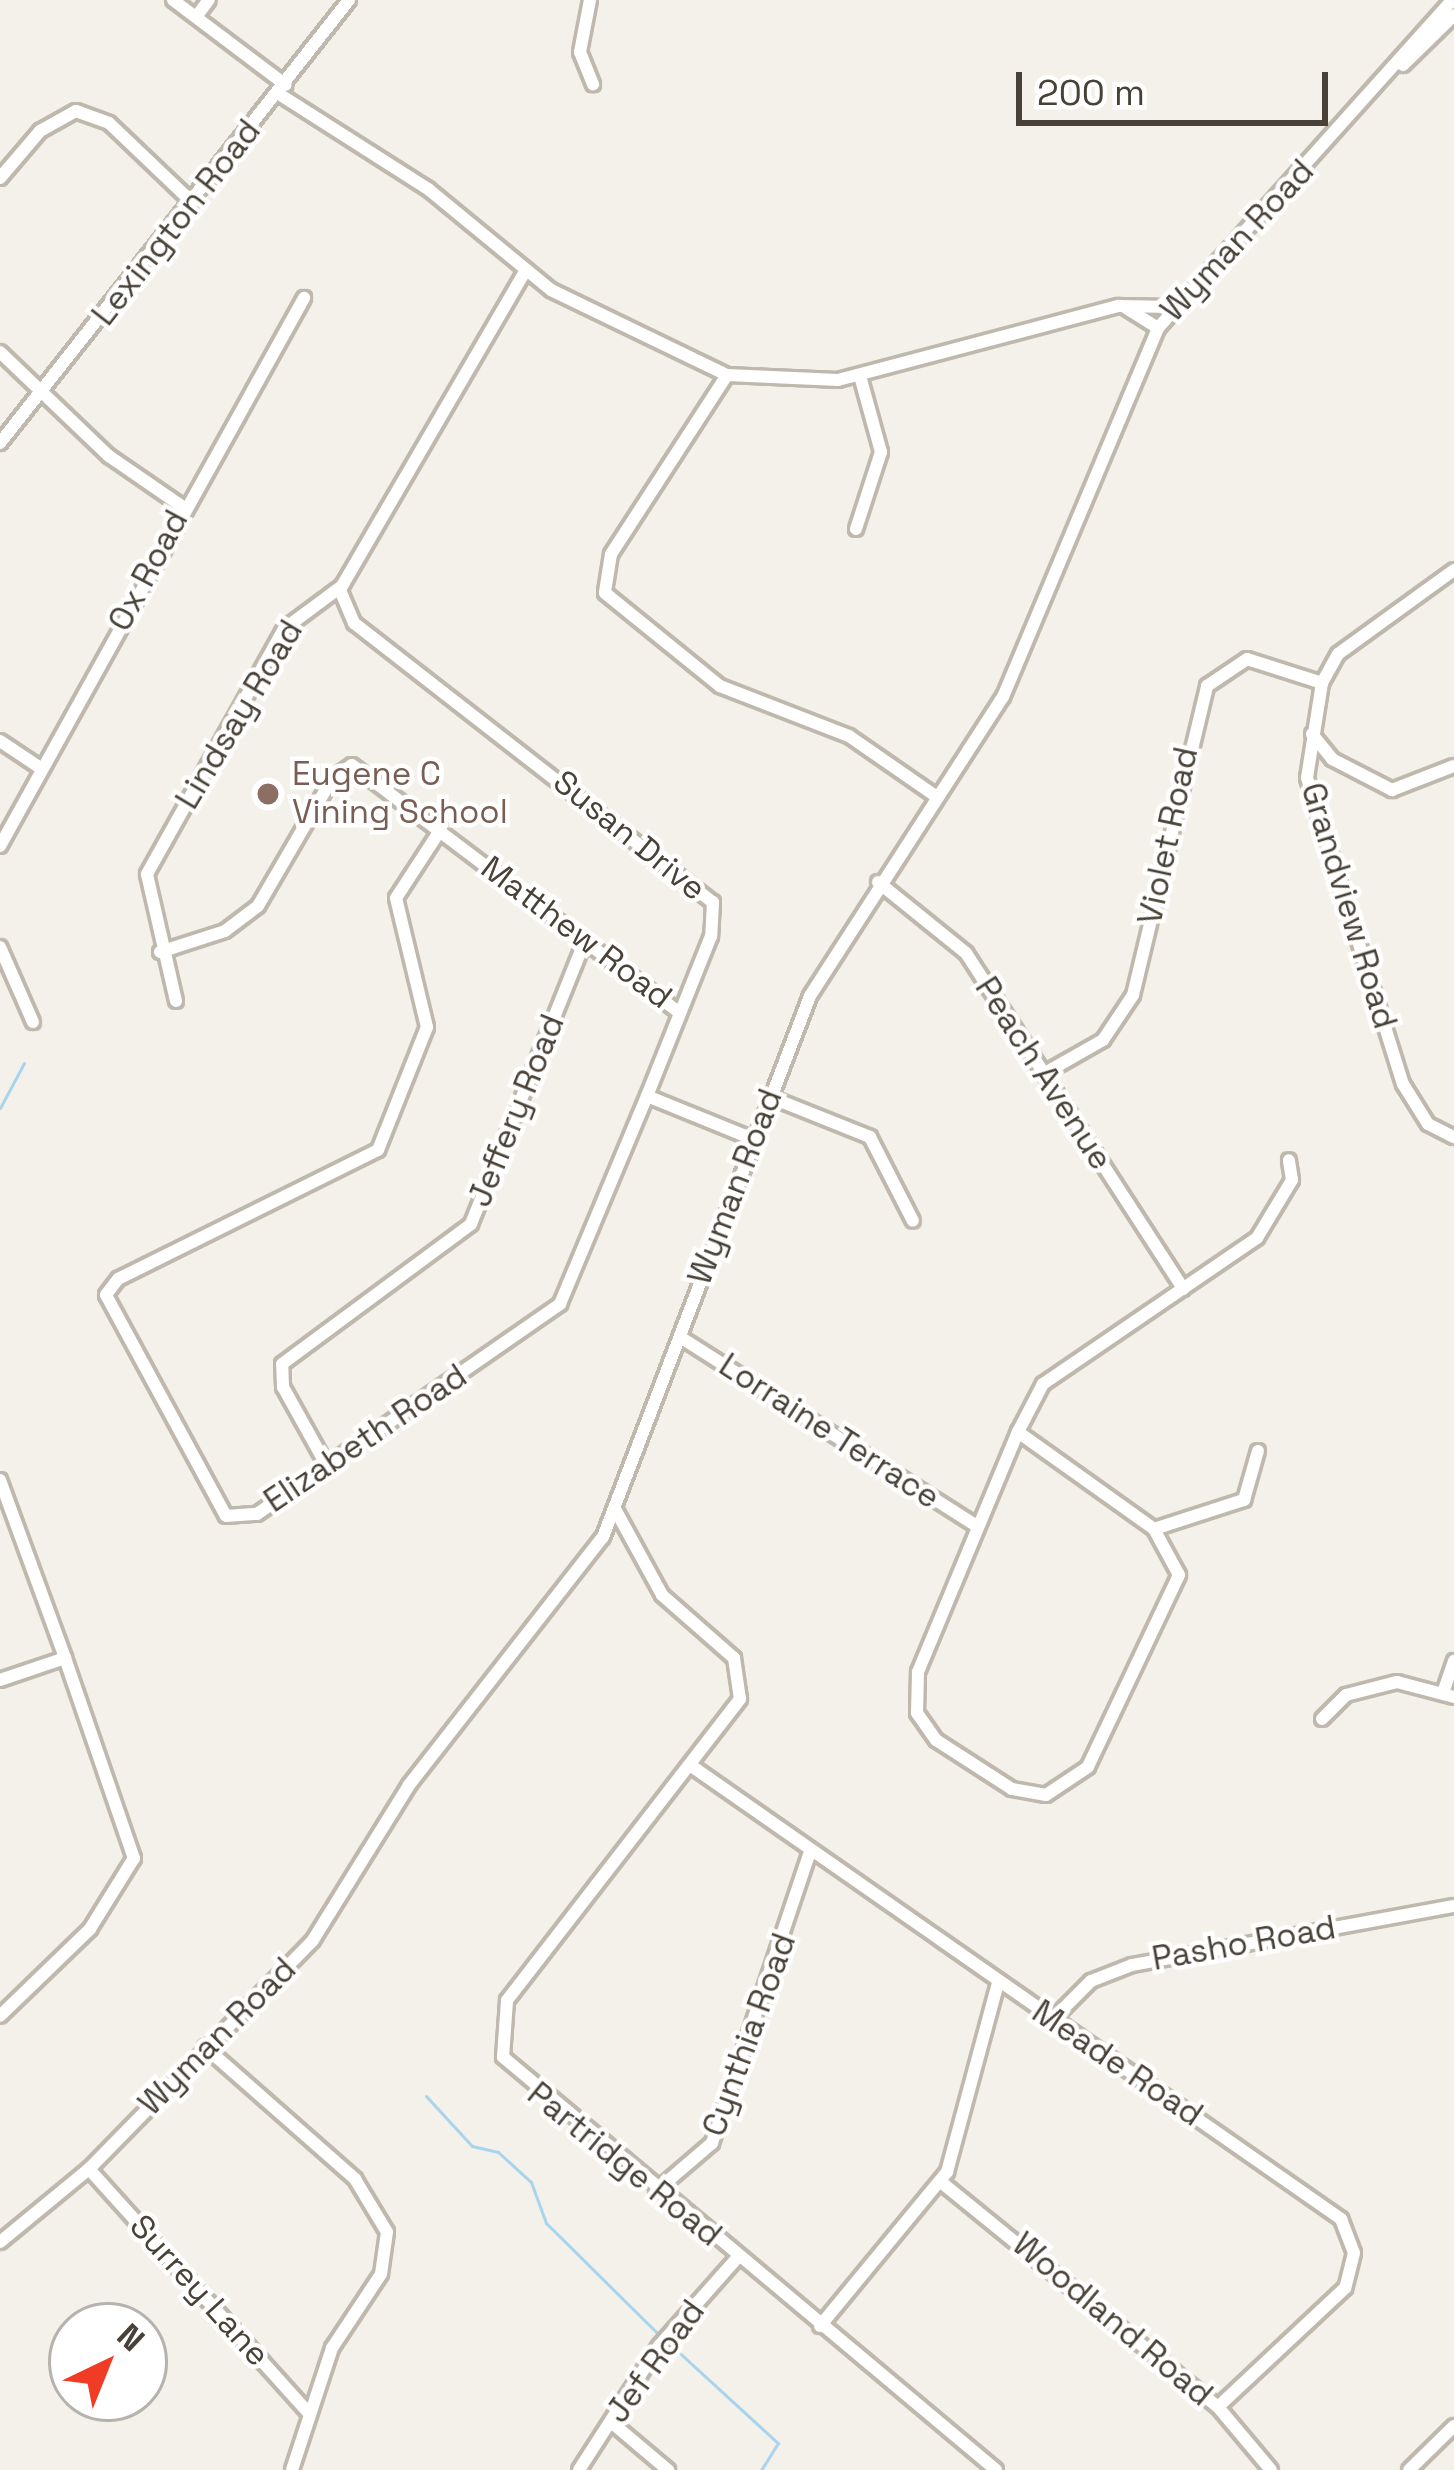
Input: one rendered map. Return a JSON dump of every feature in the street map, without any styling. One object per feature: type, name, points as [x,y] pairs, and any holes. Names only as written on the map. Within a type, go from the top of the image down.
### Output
[{"type":"street","points":[[173,0],[283,89],[428,189],[525,272],[727,375],[788,385],[860,376],[1119,306],[1172,308]]},
{"type":"street","points":[[196,17],[209,0]]},
{"type":"street","name":"Lexington Road","points":[[0,443],[349,0]]},
{"type":"street","points":[[590,0],[580,52],[592,84]]},
{"type":"street","name":"Wyman Road","points":[[0,2242],[89,2169],[329,1920],[409,1785],[587,1560],[615,1509],[753,1139],[826,963],[1012,679],[1158,328],[1392,73],[1452,0]]},
{"type":"street","name":"Wyman Road","points":[[1392,73],[1454,15]]},
{"type":"street","points":[[0,178],[40,131],[76,111],[109,123],[192,202]]},
{"type":"street","name":"Lindsay Road","points":[[176,1001],[160,952],[146,874],[284,629],[340,590],[525,272]]},
{"type":"street","name":"Ox Road","points":[[0,846],[183,507],[304,298]]},
{"type":"street","points":[[1119,306],[1158,328]]},
{"type":"street","points":[[0,352],[97,446],[183,507]]},
{"type":"street","points":[[727,375],[611,554],[605,593],[709,679],[849,736],[937,797]]},
{"type":"street","points":[[856,529],[881,452],[860,376]]},
{"type":"street","name":"Grandview Road","points":[[1454,570],[1353,637],[1322,683],[1312,734],[1313,812],[1403,1084],[1428,1124],[1454,1137]]},
{"type":"street","name":"Susan Drive","points":[[340,590],[353,623],[706,894],[715,923],[647,1096]]},
{"type":"street","name":"Violet Road","points":[[1045,1073],[1102,1040],[1133,995],[1207,686],[1247,659],[1322,683]]},
{"type":"street","points":[[1312,734],[1332,759],[1392,790],[1454,766]]},
{"type":"street","points":[[0,741],[42,769]]},
{"type":"street","name":"Matthew Road","points":[[160,952],[225,931],[258,905],[344,767],[440,829],[680,1013]]},
{"type":"street","name":"Elizabeth Road","points":[[440,829],[396,898],[427,1027],[378,1150],[118,1279],[106,1295],[226,1516],[257,1514],[560,1304],[647,1096]]},
{"type":"street","name":"Peach Avenue","points":[[878,883],[966,953],[1183,1289]]},
{"type":"street","name":"Jeffery Road","points":[[327,1466],[283,1387],[282,1364],[471,1224],[585,940]]},
{"type":"street","points":[[0,947],[33,1022]]},
{"type":"street","points":[[647,1096],[753,1139]]},
{"type":"street","points":[[770,1097],[870,1137],[913,1221]]},
{"type":"street","points":[[1018,1432],[1154,1529],[1178,1568],[1174,1594],[1088,1767],[1046,1796],[986,1775],[917,1713],[918,1672],[1018,1432],[1059,1368],[1257,1238],[1292,1180],[1289,1160]]},
{"type":"street","name":"Lorraine Terrace","points":[[680,1337],[978,1527]]},
{"type":"street","points":[[1154,1529],[1244,1500],[1258,1451]]},
{"type":"street","points":[[0,1480],[134,1858],[90,1929],[0,2016]]},
{"type":"street","name":"Partridge Road","points":[[615,1509],[662,1595],[738,1666],[736,1710],[511,1995],[497,2028],[512,2071],[996,2470]]},
{"type":"street","points":[[0,1680],[65,1658]]},
{"type":"street","points":[[1322,1719],[1373,1687],[1449,1693],[1454,1661]]},
{"type":"street","name":"Meade Road","points":[[690,1765],[809,1855],[1346,2227],[1345,2288],[1218,2407]]},
{"type":"street","name":"Cynthia Road","points":[[656,2192],[712,2143],[809,1855]]},
{"type":"street","name":"Pasho Road","points":[[1052,2020],[1091,1981],[1132,1965],[1454,1906]]},
{"type":"street","points":[[820,2326],[941,2182],[998,1983]]},
{"type":"street","points":[[205,2047],[355,2179],[385,2223],[381,2274],[332,2348],[292,2470]]},
{"type":"street","name":"Surrey Lane","points":[[89,2169],[309,2413]]},
{"type":"street","name":"Woodland Road","points":[[941,2182],[1218,2407],[1271,2470]]},
{"type":"street","name":"Jef Road","points":[[579,2470],[659,2346],[737,2258]]},
{"type":"street","points":[[611,2422],[668,2470]]},
{"type":"street","points":[[1409,2470],[1454,2426]]},
{"type":"waterway","points":[[0,1108],[24,1063]]},
{"type":"waterway","points":[[426,2096],[472,2146],[498,2152],[531,2182],[546,2223],[656,2332]]},
{"type":"waterway","points":[[672,2346],[778,2443],[761,2470]]},
{"type":"place","name":"Eugene C Vining School","points":[[268,794]]}]
